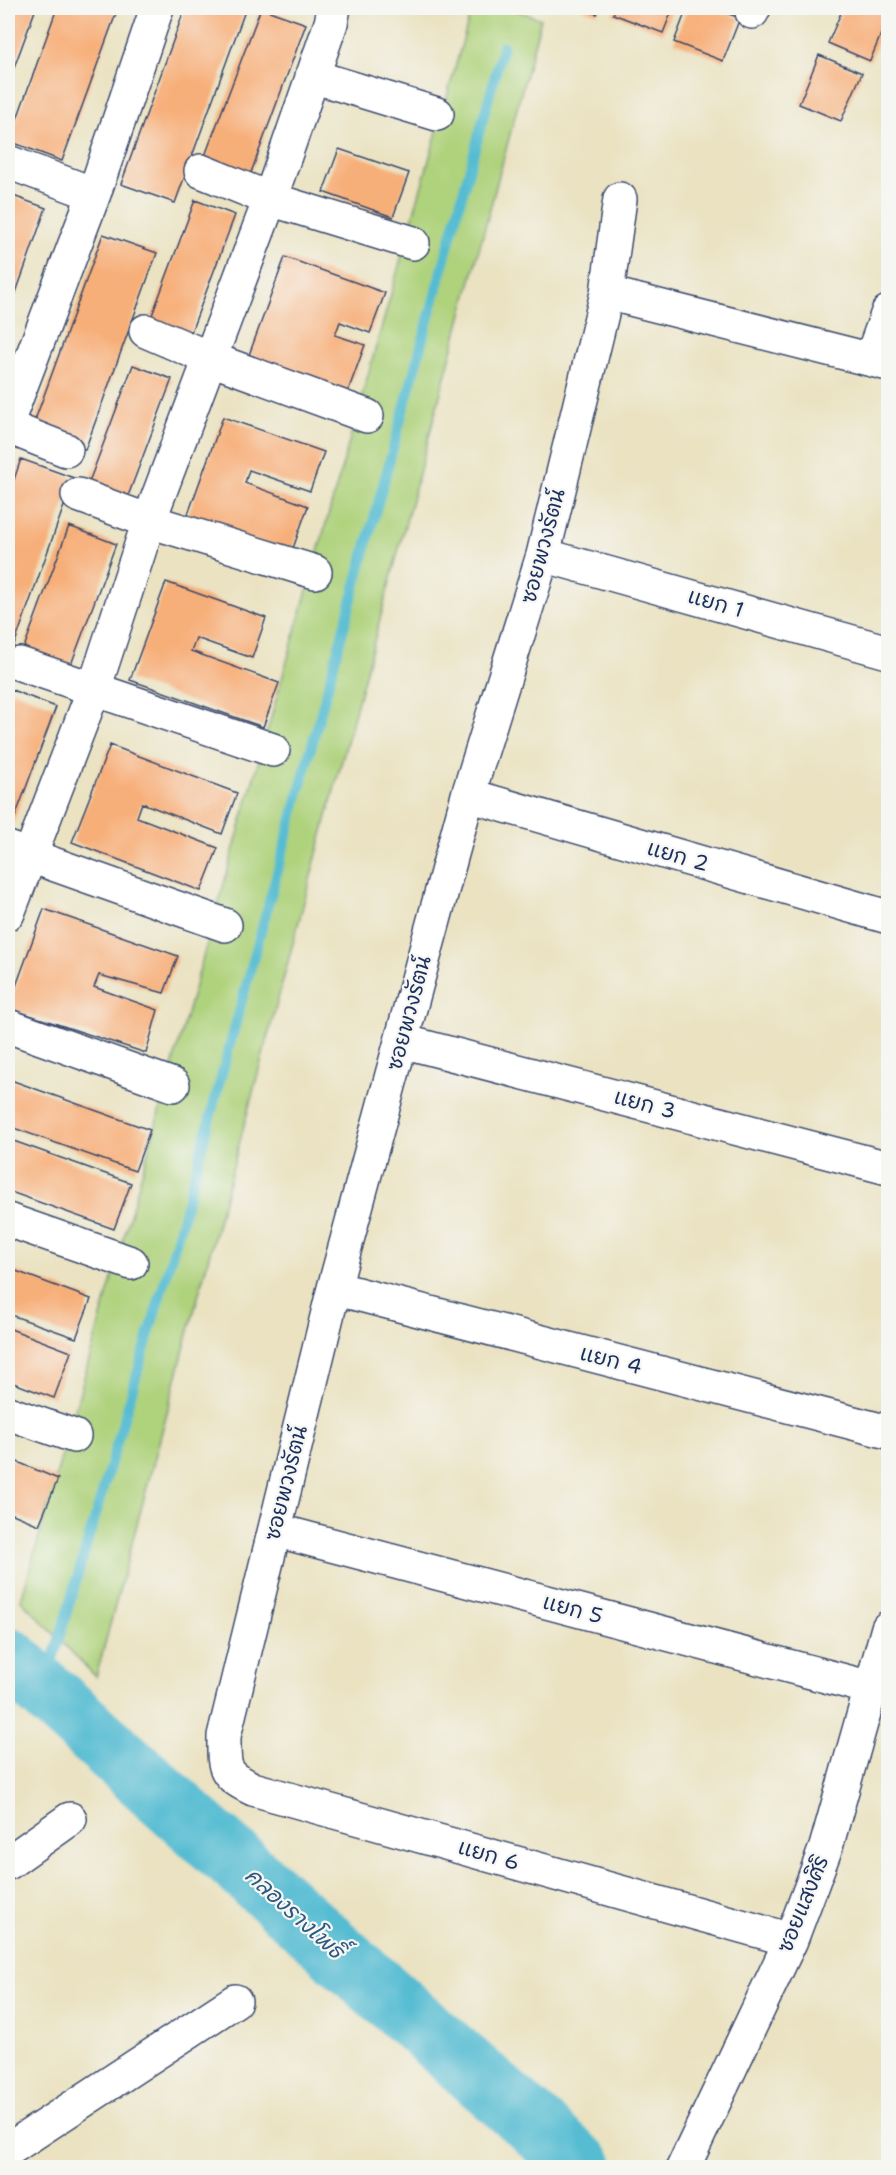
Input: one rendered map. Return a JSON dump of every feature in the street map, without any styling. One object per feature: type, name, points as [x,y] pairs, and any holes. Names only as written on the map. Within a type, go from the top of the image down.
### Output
[{"type":"street","points":[[8,420],[94,194],[157,8]]},
{"type":"street","points":[[8,913],[18,853],[94,689],[149,521],[270,199],[331,23],[334,8]]},
{"type":"street","points":[[312,76],[437,114]]},
{"type":"street","points":[[8,162],[94,194]]},
{"type":"street","points":[[201,171],[270,199],[413,243]]},
{"type":"street","name":"ซอยพวงรัตน์","points":[[224,1736],[334,1288],[468,795],[543,555],[607,293],[620,199]]},
{"type":"street","points":[[607,293],[880,362],[888,312]]},
{"type":"street","points":[[146,331],[211,359],[367,416]]},
{"type":"street","points":[[8,427],[66,450]]},
{"type":"street","points":[[78,495],[149,521],[315,572]]},
{"type":"street","name":"แยก 1","points":[[543,555],[888,652]]},
{"type":"street","points":[[20,664],[273,750]]},
{"type":"street","name":"แยก 2","points":[[468,795],[888,918]]},
{"type":"street","points":[[18,853],[225,925]]},
{"type":"street","points":[[8,1026],[173,1085]]},
{"type":"street","name":"แยก 3","points":[[402,1041],[888,1168]]},
{"type":"street","points":[[8,1220],[131,1263]]},
{"type":"street","name":"แยก 4","points":[[334,1288],[888,1432]]},
{"type":"street","points":[[8,1413],[74,1436]]},
{"type":"street","name":"แยก 5","points":[[275,1530],[871,1688]]},
{"type":"street","name":"ซอยแสงศิริ","points":[[683,2168],[791,1940],[826,1847],[888,1628]]},
{"type":"street","name":"แยก 6","points":[[224,1736],[224,1763],[233,1780],[253,1789],[791,1940]]},
{"type":"street","points":[[8,1863],[70,1819]]},
{"type":"street","points":[[8,2150],[235,2001]]},
{"type":"green space","points":[[472,8],[509,8],[541,19],[96,1677],[21,1600]]},
{"type":"building","points":[[8,8],[36,8],[8,84]]},
{"type":"building","points":[[57,8],[118,8],[62,161],[9,141]]},
{"type":"building","points":[[185,8],[246,8],[175,203],[121,184]]},
{"type":"building","points":[[261,8],[306,24],[249,178],[203,161]]},
{"type":"building","points":[[581,8],[600,8],[597,14]]},
{"type":"building","points":[[616,8],[673,8],[663,33],[613,14]]},
{"type":"building","points":[[687,8],[712,8],[740,18],[723,61],[674,42]]},
{"type":"building","points":[[843,8],[880,8],[888,11],[888,17],[870,61],[828,43]]},
{"type":"building","points":[[819,55],[862,73],[841,121],[799,104]]},
{"type":"building","points":[[339,149],[409,173],[393,217],[323,192]]},
{"type":"building","points":[[8,194],[46,208],[8,315]]},
{"type":"building","points":[[195,200],[235,215],[188,340],[148,326]]},
{"type":"building","points":[[103,234],[157,253],[85,450],[31,431]]},
{"type":"building","points":[[285,257],[385,293],[370,333],[340,322],[335,335],[365,345],[348,391],[249,355]]},
{"type":"building","points":[[133,365],[172,379],[125,504],[86,490]]},
{"type":"building","points":[[223,417],[324,452],[310,491],[249,470],[245,483],[308,506],[291,554],[187,517]]},
{"type":"building","points":[[21,459],[74,478],[8,662],[8,497]]},
{"type":"building","points":[[69,526],[116,544],[69,670],[22,653]]},
{"type":"building","points":[[166,582],[266,618],[252,658],[196,638],[191,651],[279,683],[263,727],[130,680]]},
{"type":"building","points":[[12,690],[56,707],[8,836],[8,701]]},
{"type":"building","points":[[110,745],[237,793],[222,834],[142,803],[137,817],[218,848],[201,891],[72,842]]},
{"type":"building","points":[[44,909],[178,956],[164,993],[99,975],[94,987],[158,1010],[146,1053],[8,1008]]},
{"type":"building","points":[[8,1079],[150,1130],[135,1171],[8,1126]]},
{"type":"building","points":[[8,1139],[131,1183],[114,1229],[8,1191]]},
{"type":"building","points":[[8,1268],[91,1299],[76,1338],[8,1314]]},
{"type":"building","points":[[8,1328],[71,1352],[54,1398],[8,1381]]},
{"type":"building","points":[[8,1458],[58,1479],[39,1525],[8,1512]]},
{"type":"waterway","points":[[44,1690],[176,1242],[503,46]]},
{"type":"waterway","name":"คลองรางโพธิ์","points":[[8,1658],[583,2168]]}]
